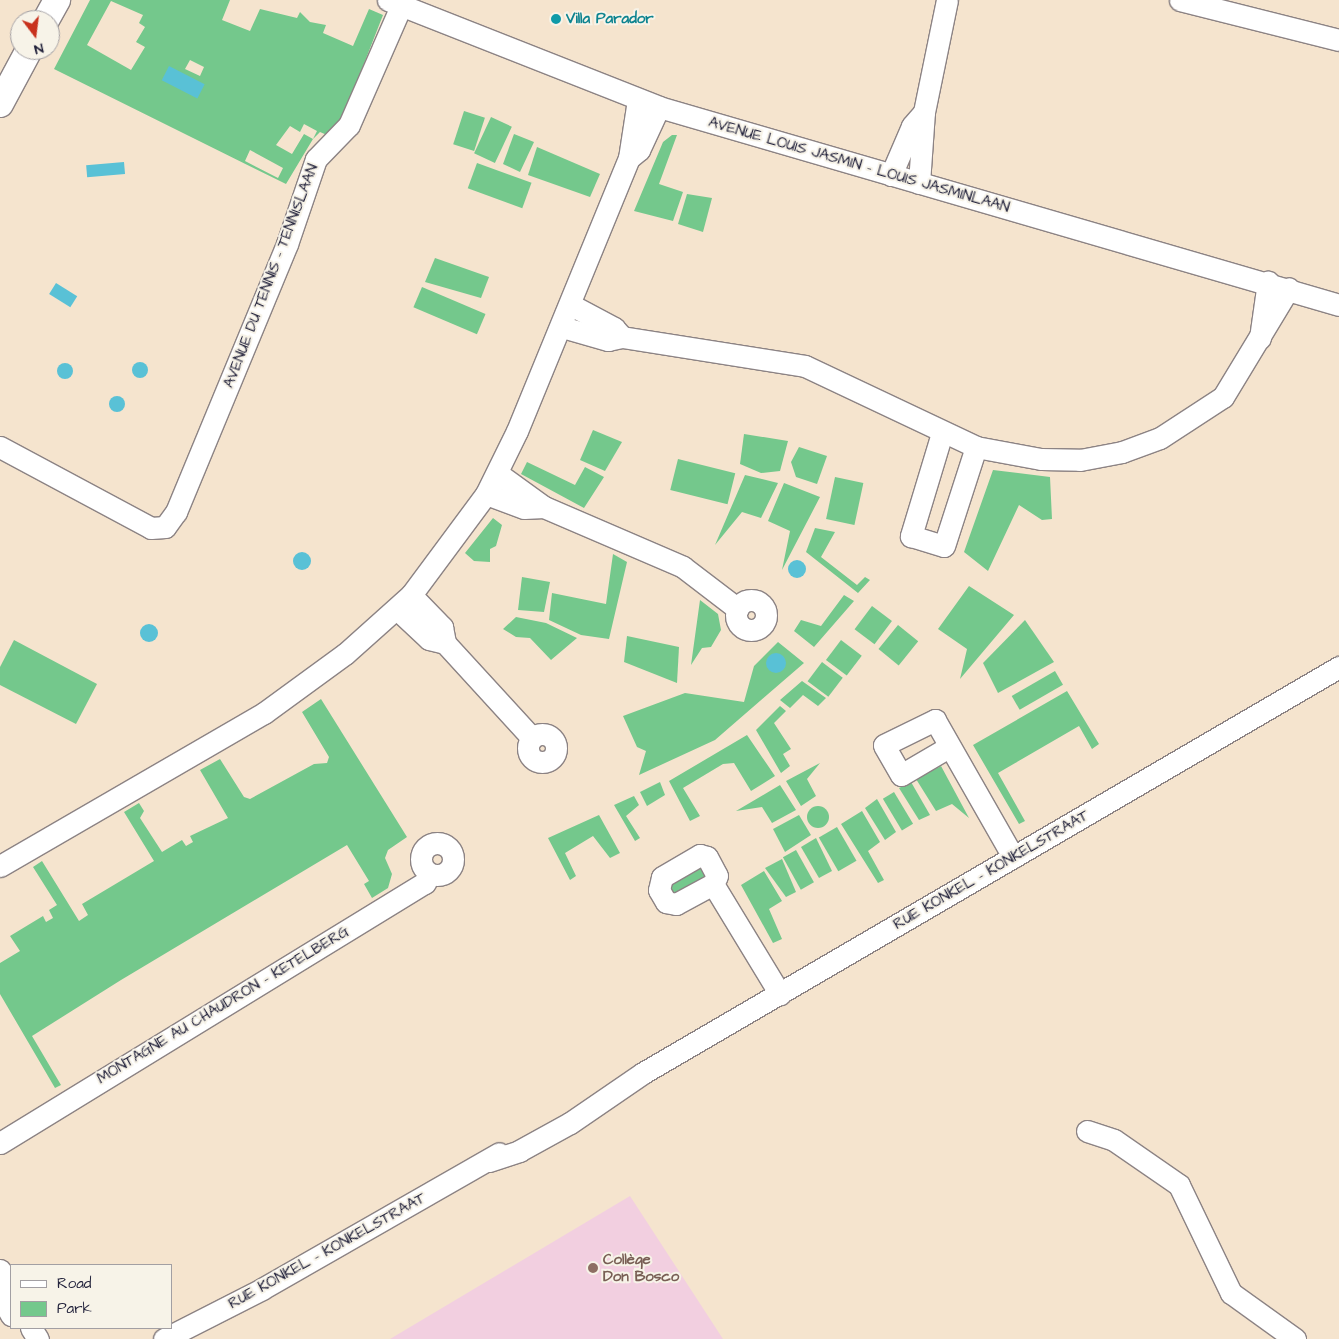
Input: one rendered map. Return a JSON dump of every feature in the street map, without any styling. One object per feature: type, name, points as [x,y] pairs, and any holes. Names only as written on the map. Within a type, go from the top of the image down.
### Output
[{"type":"street","points":[[919,183],[924,112],[947,0]]},
{"type":"street","points":[[1180,0],[1339,40]]},
{"type":"street","name":"AVENUE LOUIS JASMIN - LOUIS JASMINLAAN","points":[[394,3],[659,107],[1289,288],[1339,305]]},
{"type":"street","name":"AVENUE DU TENNIS - TENNISLAAN","points":[[0,447],[151,528],[166,527],[176,512],[287,244],[316,159],[349,125],[394,3]]},
{"type":"street","points":[[0,104],[24,60]]},
{"type":"street","points":[[0,866],[264,713],[317,676],[404,602],[486,494],[497,473],[562,327],[628,158],[638,100]]},
{"type":"street","points":[[628,158],[638,150],[659,107]]},
{"type":"street","points":[[891,175],[912,126],[924,112]]},
{"type":"street","points":[[1260,338],[1268,282]]},
{"type":"street","points":[[562,327],[608,340],[622,337],[805,366],[841,380],[942,433],[976,447],[1042,459],[1080,460],[1122,452],[1160,438],[1223,397],[1289,288]]},
{"type":"street","points":[[571,305],[614,328],[622,337]]},
{"type":"street","points":[[942,433],[911,536],[944,546],[976,447]]},
{"type":"street","points":[[497,473],[544,507],[682,567],[738,609]]},
{"type":"street","points":[[486,494],[524,508],[544,507]]},
{"type":"street","points":[[404,602],[429,639],[445,643],[532,738]]},
{"type":"street","name":"RUE KONKEL - KONKELSTRAAT","points":[[164,1339],[489,1161],[558,1130],[616,1095],[643,1073],[1339,667]]},
{"type":"street","points":[[947,748],[1013,857]]},
{"type":"street","name":"MONTAGNE AU CHAUDRON - KETELBERG","points":[[4,1136],[425,883],[429,874]]},
{"type":"street","points":[[713,884],[780,994]]},
{"type":"street","points":[[1087,1131],[1114,1140],[1179,1185],[1231,1293],[1295,1339]]},
{"type":"street","points":[[0,1270],[10,1289]]},
{"type":"street","points":[[0,1295],[10,1313]]},
{"type":"shaded area","name":"Collège Don Bosco","points":[[630,1196],[723,1339],[390,1339]]},
{"type":"green space","points":[[90,0],[230,0],[222,20],[250,31],[260,9],[297,18],[300,12],[310,22],[326,25],[323,33],[353,46],[369,9],[383,15],[344,115],[327,135],[320,132],[313,139],[286,184],[54,69]],"holes":[[[111,1],[143,15],[139,23],[145,27],[136,42],[145,47],[131,70],[87,45]],[[190,60],[204,67],[200,76],[185,69]],[[304,124],[317,131],[313,139],[304,134],[292,154],[276,145],[290,126],[300,132]],[[250,150],[283,168],[278,178],[245,161]]]},
{"type":"green space","points":[[464,111],[485,118],[474,151],[453,144]]},
{"type":"green space","points":[[491,117],[512,127],[495,163],[474,153]]},
{"type":"green space","points":[[514,134],[534,142],[520,172],[503,164]]},
{"type":"green space","points":[[672,135],[677,135],[659,184],[683,192],[673,221],[634,211],[663,142]]},
{"type":"green space","points":[[537,147],[600,174],[590,197],[528,175]]},
{"type":"green space","points":[[477,163],[532,183],[522,208],[468,188]]},
{"type":"green space","points":[[687,194],[712,198],[703,232],[678,224]]},
{"type":"green space","points":[[435,258],[489,277],[481,298],[425,282]]},
{"type":"green space","points":[[422,287],[486,314],[477,334],[413,307]]},
{"type":"green space","points":[[593,430],[622,442],[605,471],[580,460]]},
{"type":"green space","points":[[744,434],[788,441],[780,471],[761,473],[740,464]]},
{"type":"green space","points":[[799,447],[827,456],[817,484],[796,477],[791,462]]},
{"type":"green space","points":[[678,459],[735,473],[728,504],[670,490]]},
{"type":"green space","points":[[527,462],[575,485],[585,467],[604,477],[584,508],[521,474]]},
{"type":"green space","points":[[993,470],[1050,477],[1052,519],[1042,520],[1019,505],[988,571],[964,552]]},
{"type":"green space","points":[[745,475],[778,483],[761,518],[742,512],[715,545]]},
{"type":"green space","points":[[835,477],[863,483],[854,525],[826,519]]},
{"type":"green space","points":[[784,483],[820,497],[782,570],[790,531],[768,521]]},
{"type":"green space","points":[[493,518],[502,525],[496,546],[490,549],[490,562],[474,561],[465,553]]},
{"type":"green space","points":[[815,528],[835,532],[821,557],[857,585],[865,577],[870,580],[858,593],[806,552]]},
{"type":"green space","points":[[613,554],[627,562],[609,639],[581,635],[549,620],[552,593],[606,604]]},
{"type":"green space","points":[[522,577],[550,582],[544,612],[518,610]]},
{"type":"green space","points":[[969,586],[1014,615],[960,679],[967,649],[938,629]]},
{"type":"green space","points":[[844,595],[854,601],[814,647],[794,631],[801,620],[821,626]]},
{"type":"green space","points":[[700,600],[718,614],[721,630],[711,647],[702,648],[691,665]]},
{"type":"green space","points":[[872,606],[892,621],[875,644],[855,629]]},
{"type":"green space","points":[[516,617],[546,623],[577,638],[551,660],[530,638],[516,637],[503,629]]},
{"type":"green space","points":[[1025,620],[1054,662],[998,693],[983,663]]},
{"type":"green space","points":[[898,625],[918,641],[899,665],[878,649]]},
{"type":"green space","points":[[627,636],[679,647],[677,683],[624,662]]},
{"type":"green space","points":[[14,640],[97,684],[76,724],[0,685],[0,667]]},
{"type":"green space","points":[[841,640],[862,656],[847,676],[826,660]]},
{"type":"green space","points":[[778,642],[804,663],[715,740],[639,775],[646,751],[637,747],[623,716],[685,693],[744,702],[754,666]]},
{"type":"green space","points":[[822,662],[843,678],[828,697],[808,681]]},
{"type":"green space","points":[[1055,671],[1063,685],[1020,710],[1012,696]]},
{"type":"green space","points":[[802,681],[826,698],[818,706],[803,695],[790,708],[780,700]]},
{"type":"green space","points":[[1067,691],[1099,744],[1092,749],[1079,726],[998,773],[1025,821],[1019,824],[973,745]]},
{"type":"green space","points":[[321,699],[407,837],[388,850],[385,858],[392,874],[388,888],[372,898],[364,884],[369,881],[347,845],[121,980],[32,1036],[61,1085],[55,1088],[0,994],[0,963],[20,951],[10,936],[43,916],[46,922],[53,918],[49,910],[57,905],[33,867],[42,861],[79,921],[88,915],[82,904],[154,861],[124,812],[139,803],[144,811],[140,818],[162,852],[182,840],[186,846],[193,842],[190,836],[228,818],[200,770],[220,759],[244,797],[250,799],[314,764],[327,763],[329,757],[302,712]]},
{"type":"green space","points":[[780,706],[786,711],[774,723],[791,749],[783,754],[790,766],[781,773],[756,730]]},
{"type":"green space","points":[[747,735],[775,776],[751,791],[734,763],[723,764],[683,788],[700,816],[690,821],[669,781]]},
{"type":"green space","points":[[820,763],[807,779],[816,796],[801,806],[786,781]]},
{"type":"green space","points":[[941,766],[969,818],[952,804],[936,811],[916,779]]},
{"type":"green space","points":[[660,782],[665,795],[647,806],[640,792]]},
{"type":"green space","points":[[911,782],[930,815],[919,820],[899,788]]},
{"type":"green space","points":[[780,785],[796,810],[772,823],[762,807],[736,811]]},
{"type":"green space","points":[[894,792],[913,824],[902,830],[883,799]]},
{"type":"green space","points":[[634,796],[639,805],[626,816],[640,838],[635,841],[614,805]]},
{"type":"green space","points":[[877,799],[896,832],[885,840],[865,808]]},
{"type":"green space","points":[[818,806],[826,809],[829,817],[826,825],[818,828],[810,825],[807,817],[810,809]]},
{"type":"green space","points":[[862,811],[880,842],[868,851],[884,880],[878,883],[841,824]]},
{"type":"green space","points":[[599,815],[620,853],[610,858],[593,836],[565,853],[576,876],[570,880],[548,838]]},
{"type":"green space","points":[[799,815],[811,835],[785,852],[773,829]]},
{"type":"green space","points":[[837,827],[856,861],[838,871],[819,838]]},
{"type":"green space","points":[[816,838],[832,871],[819,878],[801,847]]},
{"type":"green space","points":[[796,850],[814,882],[801,890],[783,857]]},
{"type":"green space","points":[[782,859],[796,892],[786,897],[765,868]]},
{"type":"green space","points":[[700,863],[707,877],[671,897],[668,878]]},
{"type":"green space","points":[[764,871],[782,901],[769,909],[782,939],[773,943],[741,885]]},
{"type":"water","points":[[169,66],[205,84],[197,98],[162,80]]},
{"type":"water","points":[[124,162],[125,174],[87,177],[86,165]]},
{"type":"water","points":[[56,283],[77,296],[70,307],[49,294]]},
{"type":"water","points":[[140,362],[146,364],[148,370],[146,376],[140,378],[134,376],[132,370],[134,364]]},
{"type":"water","points":[[65,363],[71,365],[73,371],[71,377],[65,379],[59,377],[57,371],[59,365]]},
{"type":"water","points":[[117,396],[123,398],[125,404],[123,410],[117,412],[111,410],[109,404],[111,398]]},
{"type":"water","points":[[298,552],[306,552],[311,557],[309,568],[298,570],[293,565],[293,557]]},
{"type":"water","points":[[797,560],[803,563],[806,569],[803,575],[797,578],[791,575],[788,569],[791,563]]},
{"type":"water","points":[[149,624],[155,627],[158,633],[155,639],[149,642],[143,639],[140,633],[143,627]]},
{"type":"water","points":[[772,653],[780,653],[786,659],[786,667],[780,673],[772,673],[766,667],[766,659]]},
{"type":"place","name":"Villa Parador","points":[[556,19]]},
{"type":"place","name":"Collège Don Bosco","points":[[593,1268]]}]
